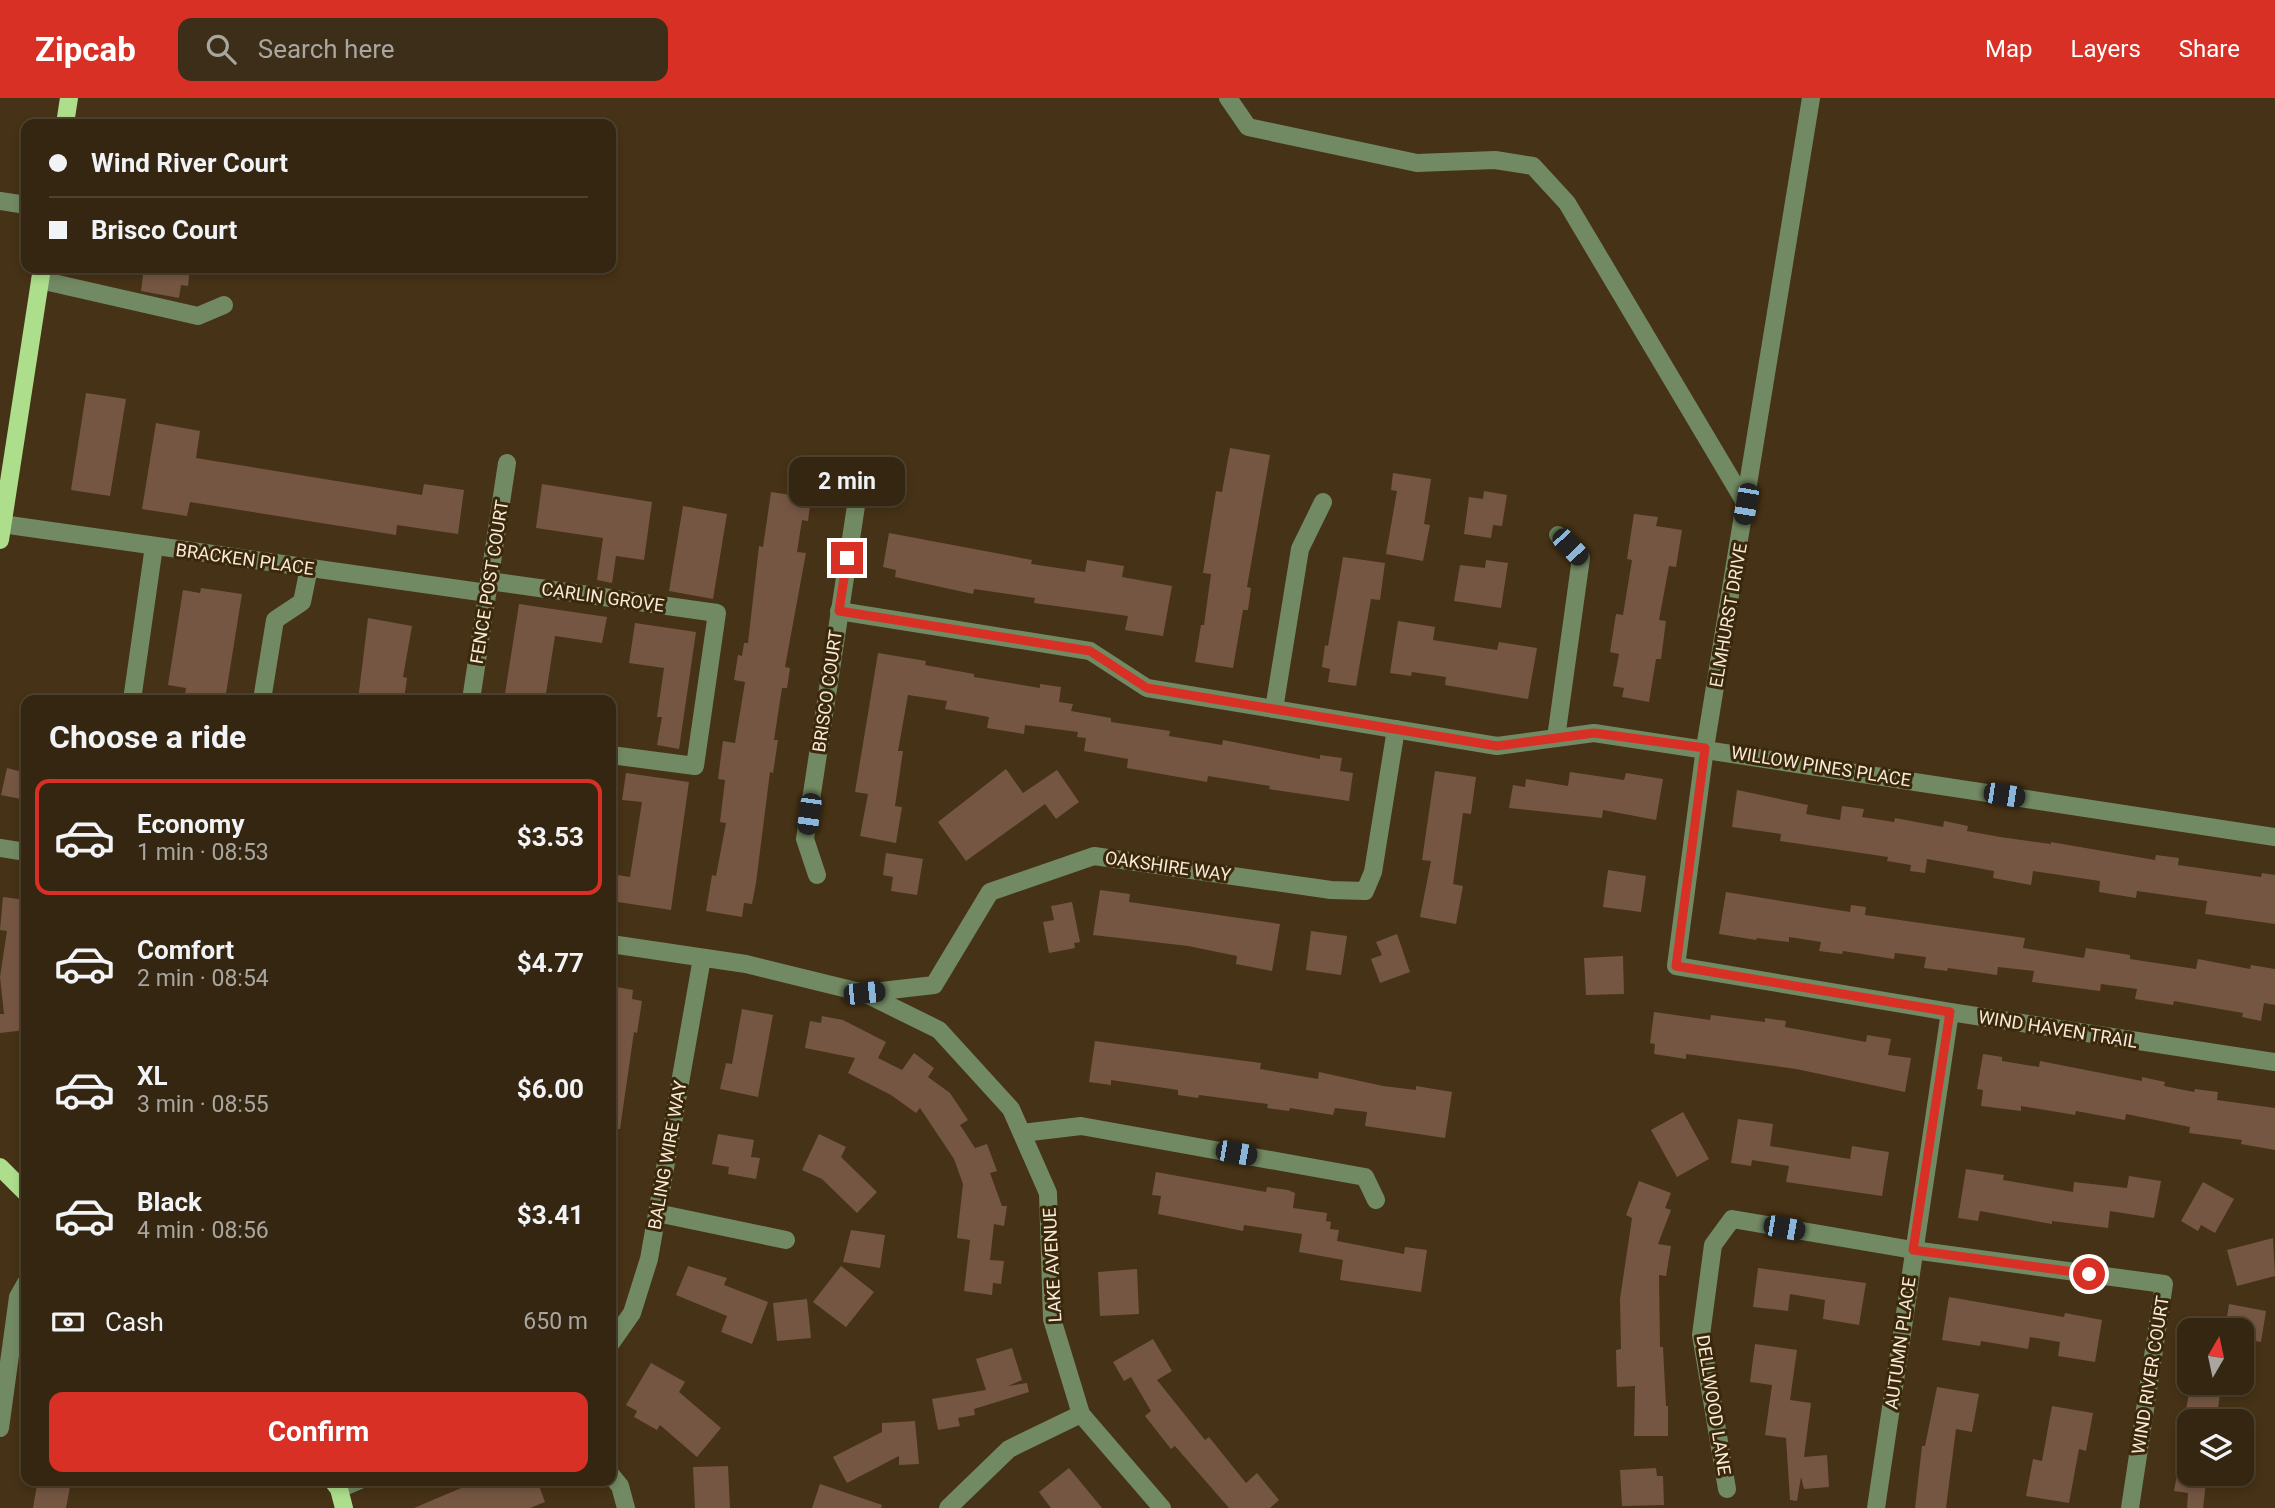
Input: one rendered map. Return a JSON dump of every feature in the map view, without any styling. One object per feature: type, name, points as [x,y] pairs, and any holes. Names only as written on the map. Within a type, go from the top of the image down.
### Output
[{"type":"main road","points":[[66,119],[69,98]]},
{"type":"main road","points":[[1,532],[41,274]]},
{"type":"main road","points":[[0,1167],[21,1188]]},
{"type":"main road","points":[[336,1486],[344,1508]]},
{"type":"street","points":[[1228,98],[1248,127],[1417,163],[1495,160],[1533,166],[1567,203],[1746,504]]},
{"type":"street","name":"ELMHURST DRIVE","points":[[1676,966],[1705,748],[1811,98]]},
{"type":"street","points":[[0,201],[21,204]]},
{"type":"street","points":[[41,274],[198,316],[224,305]]},
{"type":"street","name":"FENCE POST COURT","points":[[472,695],[507,463]]},
{"type":"street","points":[[1274,709],[1300,549],[1323,502]]},
{"type":"street","name":"BRISCO COURT","points":[[817,875],[805,839],[856,506]]},
{"type":"street","name":"BRACKEN PLACE","points":[[1,532],[154,546],[309,568],[488,587]]},
{"type":"street","points":[[1556,738],[1581,558],[1558,535]]},
{"type":"street","points":[[133,695],[154,546]]},
{"type":"street","points":[[263,695],[275,620],[302,602],[309,568]]},
{"type":"street","name":"CARLIN GROVE","points":[[488,587],[717,613],[695,766],[616,756]]},
{"type":"street","name":"WILLOW PINES PLACE","points":[[839,611],[1090,651],[1147,688],[1497,746],[1594,733],[2275,837]]},
{"type":"street","name":"OAKSHIRE WAY","points":[[864,993],[934,985],[990,891],[1094,856],[1331,890],[1364,891],[1373,872],[1396,729]]},
{"type":"street","points":[[0,848],[21,851]]},
{"type":"street","name":"LAKE AVENUE","points":[[616,945],[746,964],[864,993],[939,1030],[1011,1109],[1048,1193],[1052,1319],[1081,1414],[1162,1508]]},
{"type":"street","name":"BALING WIRE WAY","points":[[616,1336],[632,1313],[649,1259],[702,958]]},
{"type":"street","name":"WIND HAVEN TRAIL","points":[[1676,966],[2275,1062]]},
{"type":"street","name":"AUTUMN PLACE","points":[[1876,1508],[1950,1012]]},
{"type":"street","points":[[1022,1133],[1081,1126],[1365,1177],[1376,1200]]},
{"type":"street","points":[[657,1213],[786,1240]]},
{"type":"street","name":"DELLWOOD LANE","points":[[1727,1489],[1701,1335],[1713,1245],[1732,1219],[1913,1250]]},
{"type":"street","name":"WIND RIVER COURT","points":[[1913,1250],[2164,1284],[2130,1508]]},
{"type":"street","points":[[0,1428],[18,1297],[21,1292]]},
{"type":"street","points":[[948,1508],[1009,1449],[1081,1414]]},
{"type":"street","points":[[616,1481],[626,1508]]},
{"type":"building","points":[[143,273],[189,273],[188,286],[181,285],[179,298],[141,291]]},
{"type":"building","points":[[86,393],[126,399],[110,496],[71,490]]},
{"type":"building","points":[[156,423],[200,431],[196,458],[422,495],[424,484],[464,490],[458,534],[397,525],[396,535],[190,502],[187,516],[142,509]]},
{"type":"building","points":[[1230,448],[1270,455],[1247,587],[1251,588],[1248,610],[1243,610],[1233,668],[1195,662],[1201,625],[1204,625],[1211,574],[1203,573],[1216,491],[1222,492]]},
{"type":"building","points":[[1393,473],[1431,479],[1424,524],[1430,525],[1423,561],[1386,554],[1397,491],[1391,490]]},
{"type":"building","points":[[542,484],[652,502],[644,560],[616,556],[612,583],[597,580],[603,538],[536,528]]},
{"type":"building","points":[[1484,491],[1507,495],[1502,526],[1493,525],[1491,538],[1464,534],[1469,497],[1483,499]]},
{"type":"building","points":[[771,492],[811,498],[808,521],[802,520],[797,552],[806,553],[785,667],[790,668],[787,688],[782,688],[774,740],[778,740],[773,773],[770,772],[756,883],[752,904],[744,903],[742,917],[706,911],[712,875],[716,876],[726,823],[720,822],[725,780],[718,779],[723,741],[735,743],[745,682],[734,680],[738,655],[742,656],[744,643],[748,643],[759,546],[763,547]]},
{"type":"building","points":[[683,506],[727,514],[713,599],[669,591]]},
{"type":"building","points":[[1634,514],[1658,517],[1656,526],[1682,530],[1676,567],[1669,566],[1659,620],[1666,621],[1661,659],[1656,659],[1649,702],[1622,697],[1624,688],[1613,686],[1619,654],[1610,652],[1616,614],[1623,615],[1632,560],[1627,559]]},
{"type":"building","points":[[889,533],[1032,560],[1031,564],[1085,572],[1087,560],[1124,566],[1122,577],[1172,586],[1163,636],[1125,630],[1128,616],[1034,603],[1035,598],[974,589],[973,594],[895,577],[896,570],[883,567]]},
{"type":"building","points":[[1343,557],[1385,563],[1380,600],[1371,599],[1356,686],[1328,682],[1330,669],[1322,667]]},
{"type":"building","points":[[1486,560],[1508,563],[1501,608],[1454,601],[1460,565],[1485,568]]},
{"type":"building","points":[[201,588],[242,594],[226,695],[185,695],[186,688],[168,685],[183,590],[200,593]]},
{"type":"building","points":[[519,604],[607,617],[602,643],[555,636],[546,695],[505,695]]},
{"type":"building","points":[[368,618],[412,626],[403,677],[407,678],[405,695],[359,695]]},
{"type":"building","points":[[1398,621],[1435,627],[1433,640],[1497,650],[1499,642],[1537,648],[1528,699],[1445,685],[1446,677],[1412,672],[1411,676],[1390,673]]},
{"type":"building","points":[[635,623],[696,632],[679,749],[657,745],[662,717],[657,717],[664,668],[629,663]]},
{"type":"building","points":[[878,653],[926,661],[925,665],[974,674],[974,677],[1040,688],[1040,684],[1061,687],[1059,702],[1073,704],[1071,711],[1111,718],[1111,722],[1170,731],[1169,736],[1222,745],[1223,740],[1320,759],[1320,755],[1342,758],[1340,771],[1353,773],[1349,801],[1269,789],[1270,786],[1208,776],[1207,782],[1127,768],[1128,759],[1084,751],[1086,738],[1077,737],[1078,732],[1025,725],[1024,734],[987,728],[989,717],[945,709],[947,701],[908,695],[898,751],[903,751],[895,806],[902,807],[896,843],[860,836],[868,794],[855,792]]},
{"type":"building","points":[[7,768],[21,772],[21,799],[1,795]]},
{"type":"building","points":[[1006,769],[1023,793],[1057,770],[1079,802],[1056,819],[1045,804],[966,861],[938,822]]},
{"type":"building","points":[[1435,771],[1476,777],[1471,814],[1463,813],[1453,884],[1463,886],[1456,924],[1420,917],[1431,861],[1422,860]]},
{"type":"building","points":[[1570,772],[1624,780],[1626,773],[1663,779],[1656,820],[1603,810],[1602,818],[1509,808],[1513,785],[1525,787],[1526,779],[1568,786]]},
{"type":"building","points":[[626,773],[689,782],[671,910],[616,902],[616,875],[630,877],[642,802],[622,800]]},
{"type":"building","points":[[1737,790],[1808,805],[1806,814],[1840,820],[1842,806],[1864,809],[1862,817],[1894,822],[1895,818],[1943,827],[1944,821],[1968,826],[1967,831],[2000,837],[2051,842],[2155,860],[2156,855],[2179,858],[2178,865],[2261,877],[2262,873],[2275,875],[2275,924],[2205,914],[2207,901],[2137,891],[2136,898],[2099,892],[2100,881],[2033,871],[2031,885],[1993,878],[1994,871],[1927,859],[1925,873],[1910,871],[1911,865],[1887,861],[1888,857],[1780,841],[1781,834],[1732,827]]},
{"type":"building","points":[[886,853],[923,859],[917,895],[891,891],[893,877],[883,875]]},
{"type":"building","points":[[1608,870],[1646,876],[1641,912],[1603,907]]},
{"type":"building","points":[[1100,890],[1130,894],[1129,902],[1280,924],[1272,971],[1236,964],[1237,956],[1188,946],[1093,935]]},
{"type":"building","points":[[1726,892],[1850,912],[1851,905],[1866,907],[1865,915],[2025,938],[2023,948],[2084,958],[2086,948],[2130,955],[2130,959],[2196,969],[2198,959],[2250,969],[2251,965],[2275,969],[2275,1005],[2264,1003],[2261,1021],[2242,1017],[2243,1013],[2174,1001],[2173,1005],[2135,999],[2137,989],[2101,984],[2100,991],[2032,982],[2034,971],[1998,967],[1997,975],[1948,968],[1947,971],[1924,968],[1926,957],[1895,953],[1894,959],[1843,951],[1842,954],[1819,951],[1821,942],[1789,937],[1789,942],[1756,940],[1719,934]]},
{"type":"building","points":[[3,897],[21,899],[21,1031],[0,1033],[0,1014],[4,1014],[0,977],[7,931],[0,930]]},
{"type":"building","points":[[1072,902],[1080,942],[1074,943],[1075,948],[1049,953],[1043,922],[1054,920],[1051,906]]},
{"type":"building","points":[[1311,931],[1347,936],[1341,975],[1306,970]]},
{"type":"building","points":[[1397,934],[1410,972],[1380,983],[1371,959],[1382,955],[1376,942]]},
{"type":"building","points":[[1623,956],[1624,994],[1586,995],[1584,958]]},
{"type":"building","points":[[616,987],[633,990],[632,999],[642,1001],[637,1033],[634,1032],[620,1129],[616,1129]]},
{"type":"building","points":[[742,1009],[773,1015],[758,1097],[720,1089],[726,1063],[732,1064]]},
{"type":"building","points":[[1654,1012],[1710,1020],[1711,1015],[1765,1022],[1765,1018],[1786,1021],[1785,1027],[1866,1042],[1867,1035],[1891,1039],[1888,1055],[1911,1058],[1905,1092],[1796,1069],[1686,1054],[1686,1059],[1654,1054],[1655,1044],[1650,1043]]},
{"type":"building","points":[[822,1016],[843,1020],[886,1042],[878,1058],[902,1070],[914,1053],[934,1068],[928,1077],[950,1093],[968,1120],[960,1125],[975,1148],[987,1144],[997,1171],[990,1173],[1002,1206],[1007,1206],[1004,1226],[994,1224],[990,1260],[1004,1261],[1001,1284],[993,1283],[992,1295],[964,1291],[970,1240],[957,1238],[963,1184],[954,1159],[920,1108],[916,1113],[891,1095],[848,1073],[855,1058],[805,1048],[810,1021],[821,1023]]},
{"type":"building","points":[[1095,1041],[1261,1063],[1260,1069],[1318,1079],[1319,1072],[1383,1086],[1416,1090],[1416,1086],[1452,1092],[1445,1138],[1365,1126],[1367,1112],[1335,1108],[1333,1115],[1290,1108],[1289,1111],[1267,1108],[1268,1104],[1178,1095],[1178,1090],[1111,1080],[1111,1085],[1089,1082]]},
{"type":"building","points":[[1983,1054],[2002,1057],[2002,1061],[2039,1067],[2040,1061],[2142,1081],[2142,1077],[2165,1082],[2164,1086],[2194,1092],[2195,1089],[2218,1092],[2217,1100],[2275,1108],[2275,1150],[2241,1144],[2242,1140],[2189,1133],[2190,1127],[2126,1114],[2125,1120],[2076,1111],[2075,1115],[2021,1106],[2021,1111],[1981,1106],[1983,1090],[1977,1089]]},
{"type":"building","points":[[1683,1112],[1709,1159],[1677,1177],[1651,1130]]},
{"type":"building","points":[[1738,1119],[1773,1124],[1770,1146],[1850,1159],[1852,1146],[1889,1152],[1882,1196],[1786,1182],[1789,1166],[1752,1160],[1751,1166],[1731,1163]]},
{"type":"building","points":[[718,1134],[754,1140],[751,1157],[760,1158],[756,1179],[728,1174],[729,1167],[712,1164]]},
{"type":"building","points":[[819,1134],[846,1147],[841,1157],[877,1192],[857,1213],[822,1179],[802,1170]]},
{"type":"building","points":[[1966,1169],[2004,1175],[2003,1180],[2073,1192],[2074,1182],[2127,1188],[2129,1176],[2161,1181],[2154,1218],[2110,1211],[2108,1228],[2052,1221],[2052,1224],[1980,1211],[1978,1221],[1958,1218]]},
{"type":"building","points":[[1156,1172],[1266,1192],[1267,1187],[1288,1190],[1295,1193],[1293,1208],[1327,1213],[1326,1221],[1331,1222],[1330,1229],[1339,1230],[1337,1241],[1404,1254],[1405,1247],[1427,1250],[1421,1292],[1340,1280],[1343,1260],[1299,1252],[1302,1234],[1244,1225],[1243,1231],[1158,1214],[1161,1196],[1152,1195]]},
{"type":"building","points":[[1639,1181],[1671,1193],[1665,1208],[1671,1210],[1658,1244],[1671,1246],[1666,1276],[1659,1275],[1660,1347],[1663,1347],[1668,1436],[1634,1436],[1635,1386],[1617,1387],[1616,1350],[1621,1349],[1620,1299],[1632,1218],[1626,1215]]},
{"type":"building","points":[[2203,1182],[2234,1199],[2215,1233],[2201,1225],[2198,1231],[2181,1221]]},
{"type":"building","points":[[851,1230],[885,1235],[880,1268],[843,1262]]},
{"type":"building","points":[[2273,1238],[2275,1276],[2237,1286],[2227,1250]]},
{"type":"building","points":[[688,1266],[727,1278],[724,1285],[768,1302],[752,1344],[721,1332],[727,1316],[676,1295]]},
{"type":"building","points":[[841,1266],[874,1292],[846,1327],[813,1302]]},
{"type":"building","points":[[1758,1268],[1866,1283],[1859,1325],[1823,1319],[1825,1300],[1790,1294],[1788,1311],[1753,1307]]},
{"type":"building","points":[[1137,1269],[1139,1314],[1100,1316],[1098,1272]]},
{"type":"building","points":[[1949,1297],[2064,1317],[2065,1313],[2102,1320],[2095,1362],[2058,1356],[2060,1342],[2030,1337],[2028,1349],[1981,1341],[1980,1346],[1942,1340]]},
{"type":"building","points":[[807,1299],[811,1338],[777,1341],[773,1303]]},
{"type":"building","points":[[2229,1304],[2266,1311],[2261,1342],[2254,1341],[2254,1318],[2227,1318]]},
{"type":"building","points":[[1153,1339],[1172,1371],[1157,1380],[1205,1440],[1209,1437],[1246,1483],[1257,1473],[1279,1500],[1270,1508],[1229,1508],[1175,1446],[1171,1449],[1145,1416],[1151,1411],[1131,1377],[1124,1381],[1113,1362]]},
{"type":"building","points":[[1755,1344],[1797,1350],[1790,1400],[1811,1403],[1804,1457],[1827,1455],[1829,1487],[1804,1489],[1801,1477],[1797,1501],[1790,1500],[1786,1438],[1765,1435],[1772,1385],[1750,1382]]},
{"type":"building","points":[[1012,1348],[1022,1380],[1008,1386],[1027,1383],[1029,1392],[974,1409],[975,1415],[958,1418],[960,1426],[938,1430],[932,1399],[986,1390],[976,1359]]},
{"type":"building","points":[[651,1363],[685,1382],[679,1392],[721,1428],[697,1457],[660,1425],[657,1430],[634,1417],[637,1411],[626,1405]]},
{"type":"building","points":[[1937,1387],[1979,1394],[1972,1432],[1956,1429],[1946,1508],[1915,1508],[1922,1446],[1925,1446]]},
{"type":"building","points":[[2189,1395],[2220,1395],[2218,1409],[2186,1409]]},
{"type":"building","points":[[2052,1406],[2093,1413],[2086,1451],[2079,1449],[2069,1503],[2026,1496],[2033,1459],[2042,1461]]},
{"type":"building","points":[[915,1421],[919,1464],[899,1465],[899,1456],[847,1483],[833,1457],[882,1432],[882,1423]]},
{"type":"building","points":[[728,1466],[730,1508],[695,1508],[693,1467]]},
{"type":"building","points":[[1069,1468],[1102,1508],[1051,1508],[1039,1492]]},
{"type":"building","points":[[1656,1468],[1657,1476],[1663,1476],[1664,1505],[1622,1506],[1620,1470]]},
{"type":"building","points":[[2177,1474],[2177,1486],[2206,1486],[2203,1508],[2187,1508],[2188,1493],[2174,1491]]},
{"type":"building","points":[[820,1484],[882,1505],[881,1508],[812,1508]]},
{"type":"building","points":[[37,1486],[70,1487],[66,1508],[33,1508]]},
{"type":"building","points":[[466,1486],[539,1486],[545,1502],[530,1508],[414,1508]]},
{"type":"route","points":[[847,558],[839,611],[1090,651],[1147,688],[1497,746],[1594,733],[1705,748],[1676,966],[1950,1012],[1913,1250],[2089,1274]]}]
